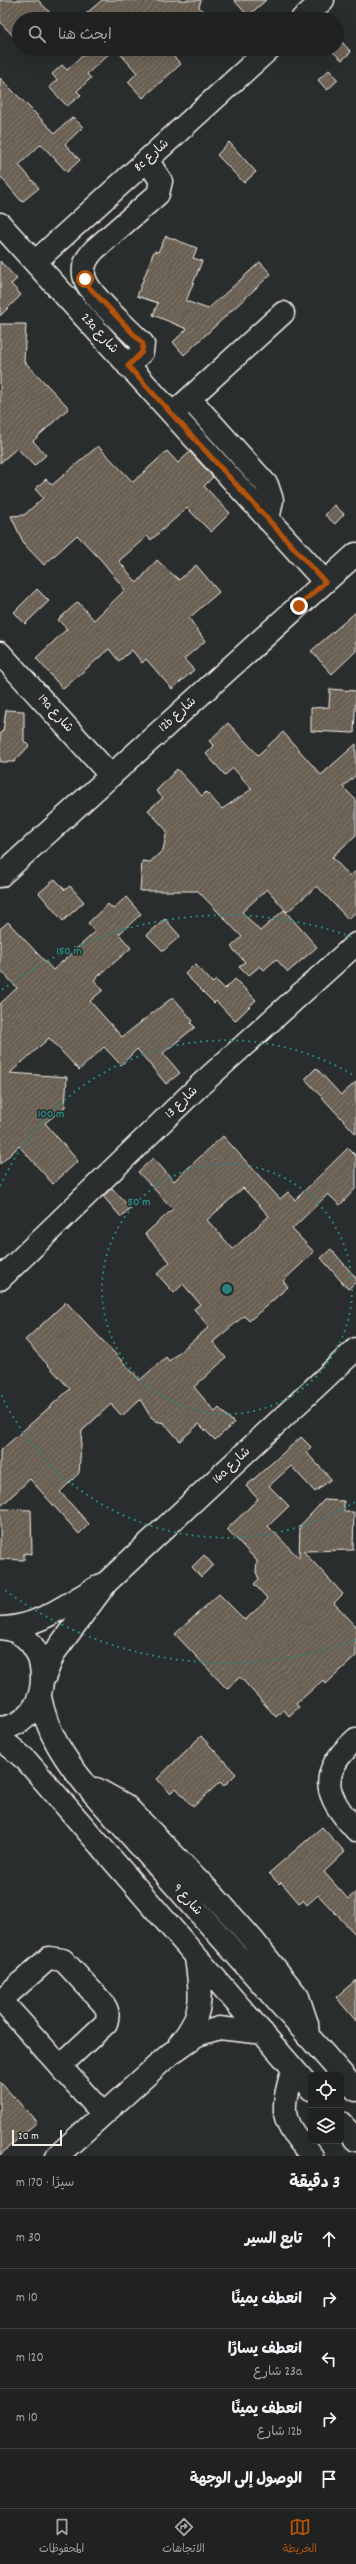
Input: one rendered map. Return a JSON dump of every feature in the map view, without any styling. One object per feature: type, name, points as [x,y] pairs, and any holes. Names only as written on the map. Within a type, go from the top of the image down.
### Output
[{"type":"street","points":[[310,12],[323,0]]},
{"type":"street","name":"8c شارع","points":[[35,262],[261,56]]},
{"type":"street","points":[[128,366],[142,352],[143,344],[89,287],[84,271],[85,262],[95,249],[158,194],[161,181],[147,160]]},
{"type":"street","name":"23a شارع","points":[[0,224],[325,582]]},
{"type":"street","points":[[172,414],[283,313]]},
{"type":"street","points":[[190,398],[267,485],[272,500],[268,520]]},
{"type":"street","name":"12b شارع","points":[[0,876],[356,554]]},
{"type":"street","name":"19a شارع","points":[[0,653],[111,776]]},
{"type":"street","name":"شارع 13","points":[[4,1267],[198,1086],[356,944]]},
{"type":"street","name":"16a شارع","points":[[0,1728],[19,1722],[32,1711],[54,1653],[107,1582],[356,1349]]},
{"type":"street","name":"16a شارع","points":[[2,1628],[20,1627],[37,1621],[107,1582]]},
{"type":"street","name":"شارع 9","points":[[2,1628],[17,1633],[28,1642],[42,1665],[42,1688],[50,1734],[64,1758],[86,1785],[356,2090]]},
{"type":"street","points":[[0,1738],[26,1760],[196,1958],[308,2085]]},
{"type":"street","points":[[356,1739],[340,1755],[334,1766],[330,1779],[329,1792],[334,1804],[356,1830]]},
{"type":"street","points":[[60,2066],[106,2024],[108,2012],[101,2001],[63,1960],[56,1957],[43,1962],[0,2000],[103,2114]]},
{"type":"street","points":[[57,2156],[170,2054],[191,2030],[197,2017],[200,1991],[196,1958]]},
{"type":"street","points":[[170,2054],[207,2030],[232,2029],[263,2033]]},
{"type":"street","points":[[335,2066],[356,2075]]},
{"type":"street","points":[[293,2068],[284,2102],[286,2120],[295,2136],[312,2156]]},
{"type":"street","points":[[344,2126],[356,2140]]},
{"type":"building","points":[[0,0],[38,0],[49,12],[12,12],[12,35],[0,22]]},
{"type":"building","points":[[102,0],[201,0],[199,7],[204,12],[88,12]]},
{"type":"building","points":[[234,0],[266,0],[252,12],[244,12]]},
{"type":"building","points":[[344,44],[351,52],[342,60],[338,56],[344,56]]},
{"type":"building","points":[[82,56],[106,56],[87,74],[91,78],[77,91],[81,95],[67,106],[49,87],[57,80],[52,74],[62,65],[67,70]]},
{"type":"building","points":[[122,56],[173,56],[181,64],[143,98],[128,82],[137,73]]},
{"type":"building","points":[[329,70],[338,80],[327,90],[318,80]]},
{"type":"building","points":[[0,78],[55,133],[73,117],[83,127],[65,144],[80,160],[67,172],[41,144],[19,165],[39,188],[22,202],[0,176]]},
{"type":"building","points":[[229,142],[256,172],[244,183],[217,155]]},
{"type":"building","points":[[166,236],[197,248],[193,258],[202,261],[186,301],[208,309],[260,262],[271,274],[184,355],[173,342],[187,329],[153,315],[158,303],[137,296],[154,251],[158,252]]},
{"type":"building","points":[[0,261],[17,279],[11,284],[21,295],[0,316]]},
{"type":"building","points":[[0,324],[26,324],[24,361],[69,408],[33,441],[46,455],[34,466],[17,448],[0,463]]},
{"type":"building","points":[[98,446],[133,482],[167,451],[178,463],[190,452],[213,477],[204,486],[230,513],[211,532],[187,508],[151,540],[147,536],[119,561],[137,583],[157,560],[179,580],[196,565],[219,592],[189,618],[205,641],[184,659],[194,670],[172,689],[146,659],[142,663],[132,650],[119,661],[109,649],[63,689],[36,658],[67,629],[58,620],[78,602],[94,620],[125,590],[102,561],[77,535],[44,565],[24,544],[11,516],[24,515],[43,498],[35,489],[46,479],[52,485]]},
{"type":"building","points":[[334,505],[344,514],[335,524],[325,515]]},
{"type":"building","points":[[37,589],[49,601],[25,624],[14,612]]},
{"type":"building","points":[[356,612],[356,651],[332,674],[311,651]]},
{"type":"building","points":[[330,689],[356,691],[354,733],[311,731],[311,708],[329,707]]},
{"type":"building","points":[[6,710],[24,711],[24,741],[29,746],[14,762],[0,762],[0,733],[3,731]]},
{"type":"building","points":[[228,723],[258,755],[283,732],[321,775],[356,744],[356,775],[343,787],[356,800],[356,835],[332,857],[350,876],[356,871],[356,912],[348,919],[317,886],[287,912],[267,889],[242,912],[260,931],[284,910],[317,947],[288,972],[276,959],[264,970],[260,966],[248,976],[239,967],[245,962],[231,947],[242,937],[198,891],[140,891],[142,861],[150,862],[163,850],[167,831],[148,810],[163,798],[156,791],[177,769],[202,796],[206,792],[222,809],[252,789],[233,768],[225,775],[206,754],[214,746],[209,741]]},
{"type":"building","points":[[55,879],[65,890],[70,886],[84,902],[63,921],[39,893]]},
{"type":"building","points":[[126,897],[141,914],[119,934],[131,948],[94,980],[103,990],[90,1001],[122,1037],[173,997],[193,1021],[191,1023],[195,1027],[163,1053],[180,1073],[166,1084],[137,1049],[121,1065],[104,1047],[79,1070],[49,1038],[10,1073],[67,1077],[65,1107],[45,1123],[78,1161],[53,1184],[19,1146],[0,1164],[0,1004],[17,988],[0,969],[0,929],[8,922],[53,970],[95,932],[88,923],[108,904],[113,909]]},
{"type":"building","points":[[165,919],[180,936],[163,951],[147,935]]},
{"type":"building","points":[[195,964],[213,983],[216,980],[225,989],[235,979],[256,1000],[235,1021],[216,1001],[214,1003],[185,974]]},
{"type":"building","points":[[316,1068],[341,1095],[356,1082],[356,1134],[305,1079]]},
{"type":"building","points":[[223,1136],[280,1199],[288,1192],[295,1200],[348,1148],[356,1156],[356,1188],[340,1205],[328,1194],[292,1229],[314,1252],[283,1281],[288,1287],[249,1321],[244,1316],[213,1342],[226,1358],[194,1387],[215,1412],[219,1408],[234,1423],[215,1440],[199,1424],[180,1441],[164,1423],[156,1421],[150,1416],[140,1399],[122,1416],[111,1404],[82,1431],[79,1473],[60,1492],[89,1524],[79,1534],[30,1479],[0,1507],[0,1451],[70,1389],[25,1340],[66,1302],[140,1380],[166,1357],[169,1361],[209,1327],[194,1309],[200,1304],[183,1284],[174,1293],[157,1274],[170,1262],[145,1234],[173,1209],[138,1172],[153,1158],[174,1181]],"holes":[[[243,1188],[269,1216],[233,1249],[207,1220]]]},
{"type":"building","points":[[112,1188],[130,1208],[121,1217],[103,1196]]},
{"type":"building","points":[[331,1249],[356,1278],[356,1282],[348,1289],[321,1258]]},
{"type":"building","points":[[301,1437],[311,1447],[306,1452],[331,1479],[315,1492],[291,1466],[269,1486],[289,1506],[268,1526],[299,1558],[300,1526],[324,1500],[344,1501],[344,1512],[354,1512],[353,1550],[303,1551],[343,1594],[334,1603],[356,1626],[356,1656],[326,1684],[323,1680],[296,1704],[299,1707],[289,1716],[284,1710],[276,1717],[240,1677],[227,1689],[175,1634],[219,1594],[245,1620],[268,1599],[254,1584],[259,1579],[256,1572],[257,1561],[227,1529],[258,1499],[246,1486]]},
{"type":"building","points":[[0,1509],[31,1510],[32,1554],[24,1553],[24,1560],[0,1559]]},
{"type":"building","points":[[204,1555],[213,1565],[201,1577],[192,1567]]},
{"type":"building","points":[[201,1736],[236,1774],[224,1786],[220,1782],[193,1807],[176,1788],[170,1793],[157,1779]]},
{"type":"building","points":[[322,1827],[345,1852],[324,1872],[348,1899],[356,1892],[356,1935],[318,1895],[307,1905],[303,1900],[299,1903],[281,1882],[279,1884],[269,1873]]},
{"type":"building","points":[[356,1980],[356,2021],[336,1997]]},
{"type":"building","points":[[0,2082],[37,2122],[0,2155]]},
{"type":"route","points":[[85,279],[89,287],[143,344],[144,348],[140,355],[128,366],[325,582],[299,606]]}]
